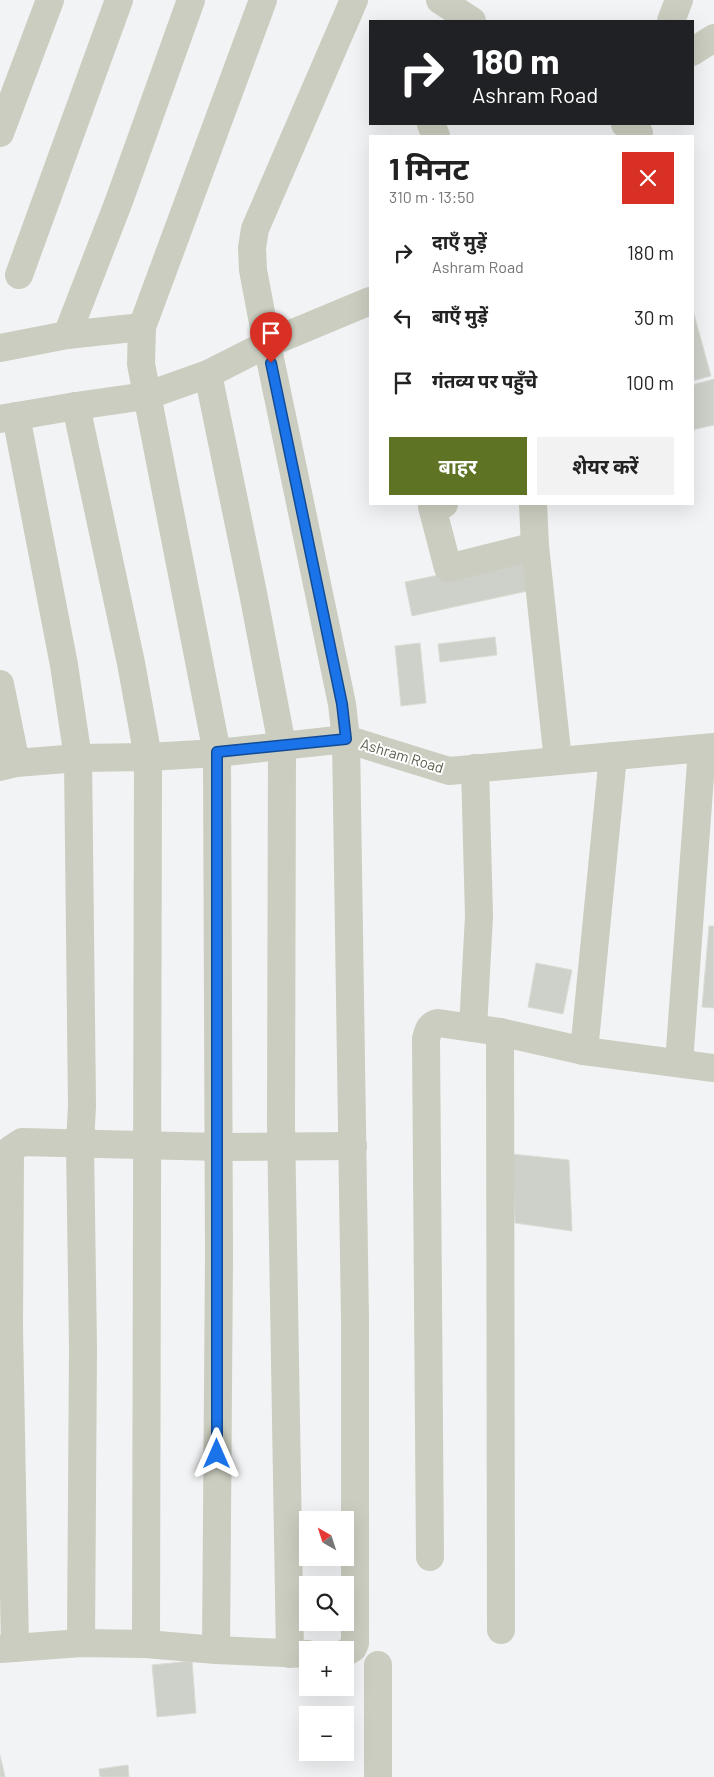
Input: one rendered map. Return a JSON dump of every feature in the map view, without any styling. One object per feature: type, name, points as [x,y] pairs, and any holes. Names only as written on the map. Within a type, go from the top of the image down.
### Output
[{"type":"street","points":[[0,133],[50,0]]},
{"type":"street","points":[[19,275],[119,0]]},
{"type":"street","points":[[67,335],[119,201],[191,0]]},
{"type":"street","points":[[216,1650],[217,752],[146,396],[141,364],[142,327],[263,0]]},
{"type":"street","points":[[354,0],[255,230],[252,248],[253,270],[267,344],[342,704],[346,739],[355,1320],[354,1646]]},
{"type":"street","points":[[440,0],[470,20]]},
{"type":"street","points":[[671,20],[679,0]]},
{"type":"street","points":[[694,51],[714,38]]},
{"type":"street","points":[[81,1643],[83,1348],[78,758],[64,665],[8,417],[146,396],[208,374],[267,344],[369,301]]},
{"type":"street","points":[[0,348],[67,335],[142,327]]},
{"type":"street","points":[[208,374],[282,745],[282,1146],[298,1654],[146,1644],[81,1643],[7,1648],[9,1327],[5,1198],[11,1149],[22,1142],[218,1147],[282,1146],[353,1146]]},
{"type":"street","points":[[76,406],[127,645],[148,757],[146,1644]]},
{"type":"street","points":[[440,505],[432,507],[448,568],[535,546]]},
{"type":"street","points":[[533,505],[535,546],[558,761]]},
{"type":"street","points":[[0,684],[8,765]]},
{"type":"street","name":"Ashram Road","points":[[8,765],[78,758],[148,757],[217,752],[346,739],[450,771],[708,748]]},
{"type":"street","points":[[679,1063],[708,748]]},
{"type":"street","points":[[584,1051],[613,756]]},
{"type":"street","points":[[473,1028],[479,916],[475,768]]},
{"type":"street","points":[[430,1557],[426,1039],[429,1028],[438,1023],[500,1032],[584,1051],[714,1068]]},
{"type":"street","points":[[500,1032],[501,1630]]},
{"type":"street","points":[[378,1665],[378,1777]]},
{"type":"building","points":[[694,314],[711,376],[694,380]]},
{"type":"building","points":[[714,379],[714,425],[694,430],[694,384]]},
{"type":"building","points":[[530,556],[537,589],[412,616],[405,582]]},
{"type":"building","points":[[495,637],[497,655],[440,662],[438,644]]},
{"type":"building","points":[[420,643],[426,703],[401,706],[395,646]]},
{"type":"building","points":[[709,926],[714,926],[714,1008],[702,1007]]},
{"type":"building","points":[[536,963],[572,970],[563,1014],[528,1007]]},
{"type":"building","points":[[512,1154],[569,1160],[572,1231],[515,1223]]},
{"type":"building","points":[[192,1661],[196,1713],[157,1717],[152,1665]]},
{"type":"building","points":[[0,1755],[5,1777],[0,1777]]},
{"type":"building","points":[[128,1765],[129,1777],[100,1777],[99,1769]]},
{"type":"route","points":[[217,1454],[217,752],[346,739],[342,704],[271,363]]}]
